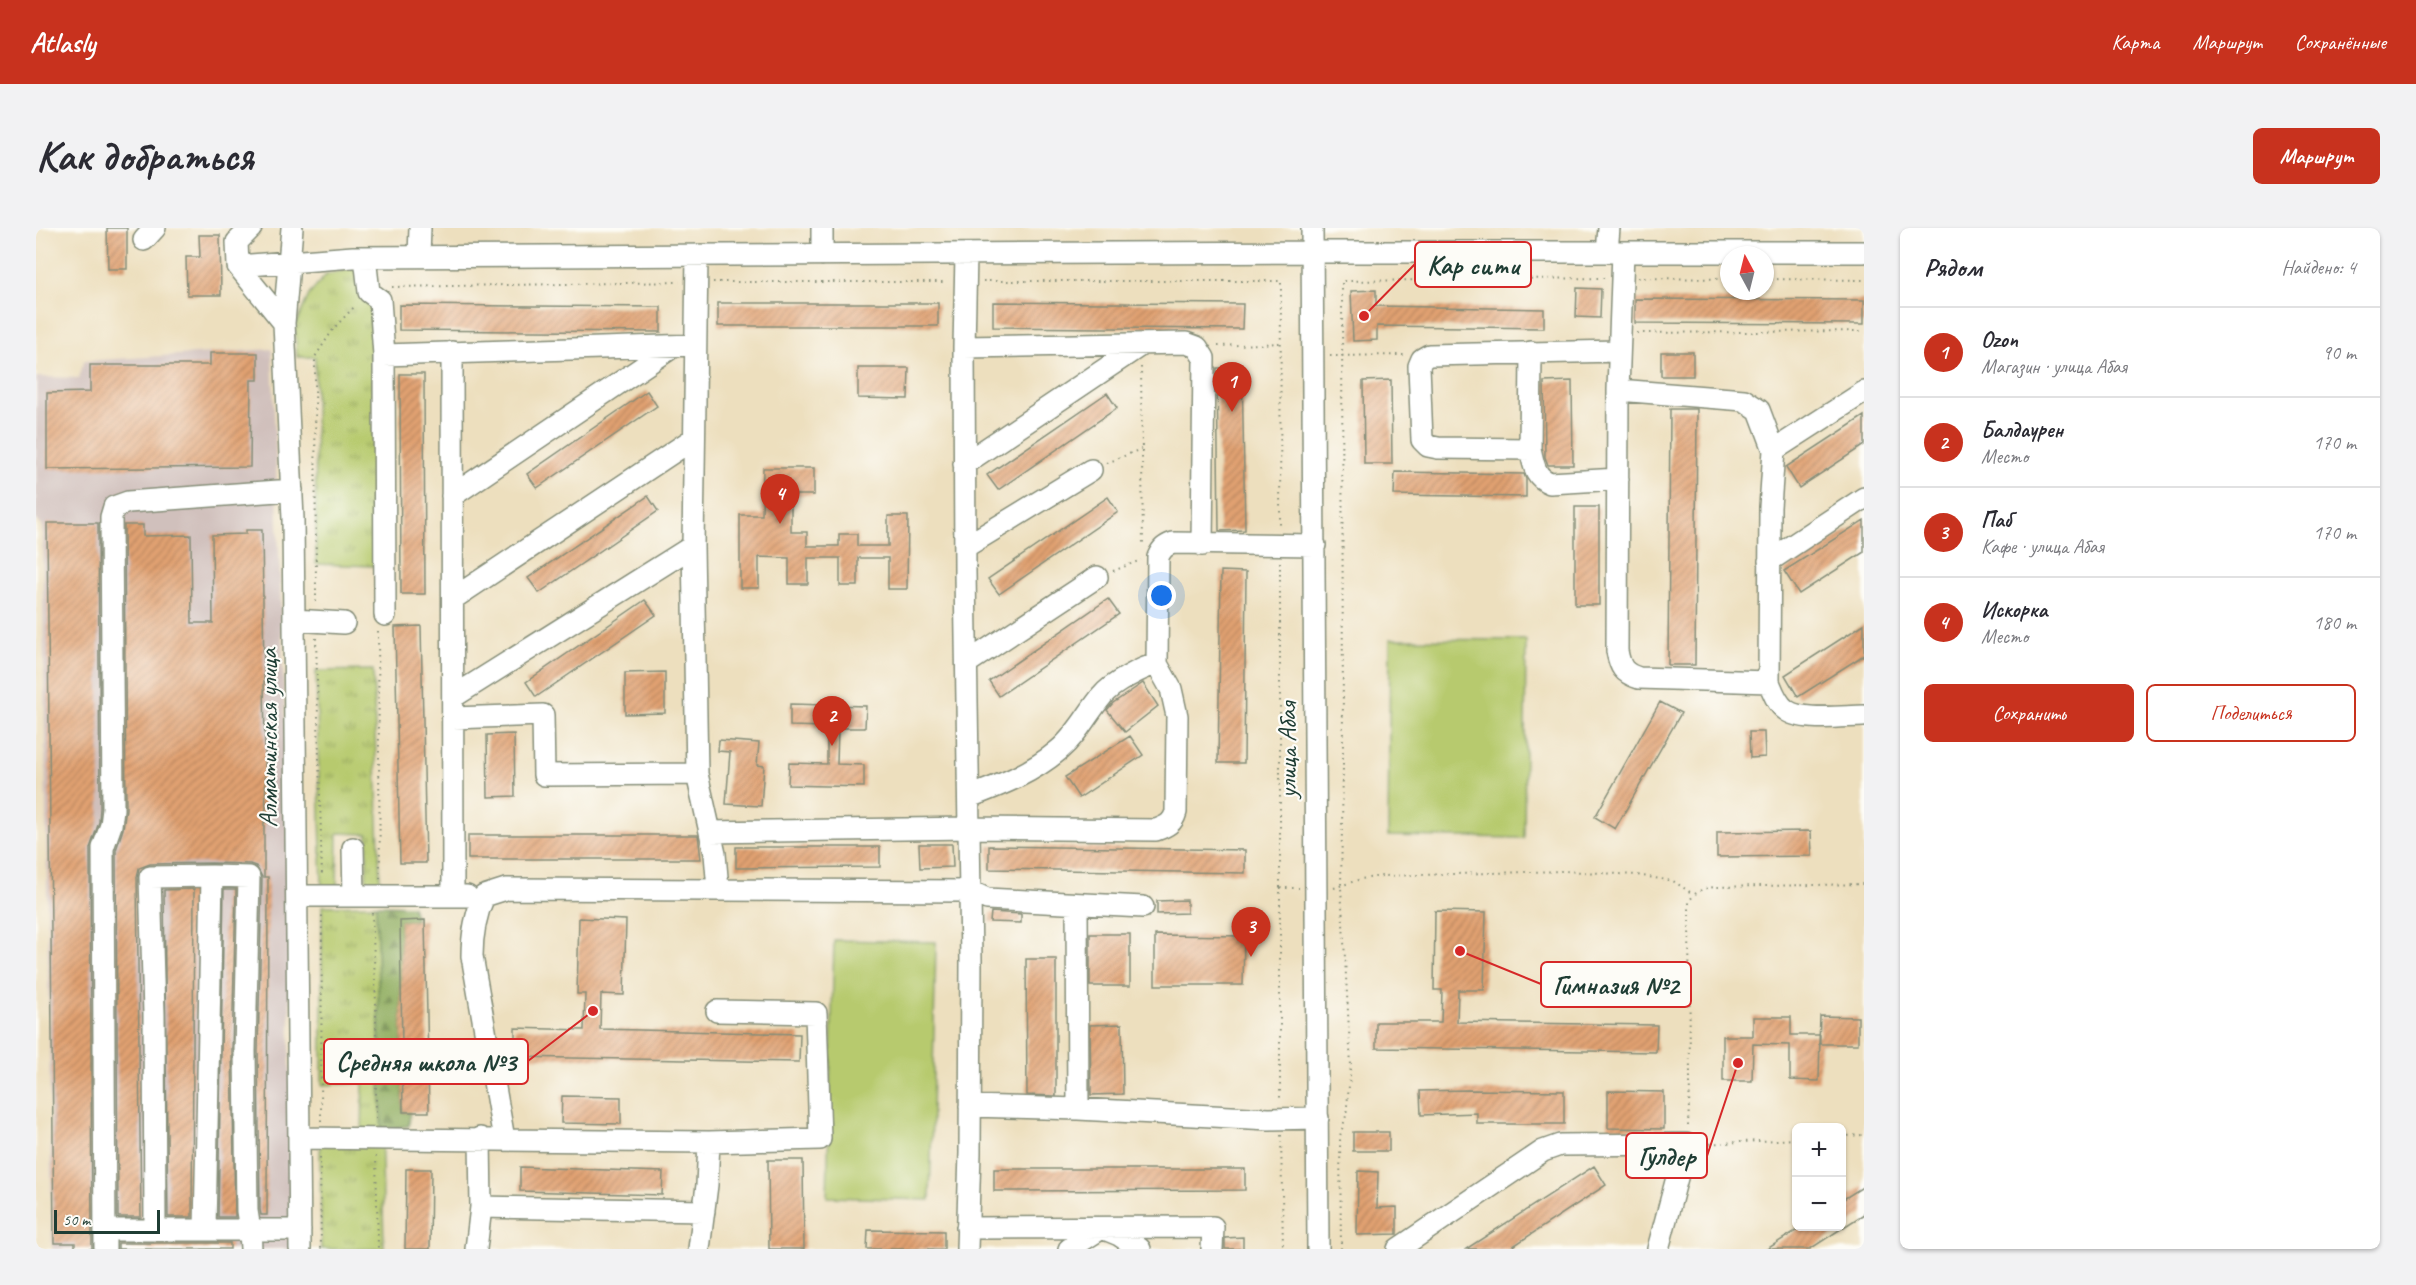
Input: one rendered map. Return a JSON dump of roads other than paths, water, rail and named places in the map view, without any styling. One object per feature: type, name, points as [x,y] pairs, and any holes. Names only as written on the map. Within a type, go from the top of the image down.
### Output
[{"type":"street","points":[[251,228],[237,242],[238,266],[284,323]]},
{"type":"street","name":"Алматинская улица","points":[[292,228],[284,323],[292,489],[300,1239]]},
{"type":"street","points":[[419,256],[420,228]]},
{"type":"street","points":[[822,228],[822,255]]},
{"type":"street","name":"улица Абая","points":[[1312,228],[1318,1249]]},
{"type":"street","points":[[1609,228],[1622,278],[1618,342],[1617,651],[1619,666],[1627,675],[1639,678],[1769,682]]},
{"type":"street","points":[[238,266],[290,261],[419,256],[1615,252],[1862,246]]},
{"type":"street","points":[[697,255],[696,282],[684,346],[693,439],[697,774],[710,832],[718,889]]},
{"type":"street","points":[[966,255],[964,464],[970,828],[970,1106],[967,1239],[1102,1228],[1213,1227],[1212,1249]]},
{"type":"street","points":[[365,257],[369,292],[380,300],[384,355],[382,620]]},
{"type":"street","points":[[1530,449],[1428,446],[1422,440],[1419,366],[1422,359],[1429,355],[1531,352],[1618,342]]},
{"type":"street","points":[[964,347],[1186,343],[1197,347],[1204,358],[1202,545]]},
{"type":"street","points":[[964,464],[1141,345]]},
{"type":"street","points":[[384,355],[684,346]]},
{"type":"street","points":[[452,496],[684,346]]},
{"type":"street","points":[[452,352],[453,896]]},
{"type":"street","points":[[1531,352],[1530,449],[1536,473],[1541,480],[1550,483],[1618,479]]},
{"type":"street","points":[[1618,390],[1744,400],[1759,410],[1774,450],[1769,561],[1769,682],[1776,699],[1785,710],[1798,716],[1864,716]]},
{"type":"street","points":[[1774,450],[1864,392]]},
{"type":"street","points":[[454,598],[693,439]]},
{"type":"street","points":[[965,547],[1091,470]]},
{"type":"street","points":[[292,489],[128,502],[114,507],[111,517],[113,810],[111,825],[103,848],[105,1239],[155,1229],[205,1229],[250,1239],[300,1239]]},
{"type":"street","points":[[1769,561],[1864,498]]},
{"type":"street","points":[[710,832],[970,828],[1156,830],[1167,826],[1174,820],[1176,812],[1177,716],[1171,689],[1157,664],[1158,557],[1166,545],[1173,543],[1315,545]]},
{"type":"street","points":[[453,707],[693,546]]},
{"type":"street","points":[[967,663],[1098,577]]},
{"type":"street","points":[[294,620],[344,623]]},
{"type":"street","points":[[969,797],[1006,783],[1039,766],[1079,729],[1103,694],[1145,667],[1157,664]]},
{"type":"street","points":[[453,707],[543,715],[544,775],[697,774]]},
{"type":"street","points":[[353,848],[363,896]]},
{"type":"street","points":[[205,1229],[212,876]]},
{"type":"street","points":[[155,1229],[154,1014],[150,878],[249,877],[245,1062],[246,1211],[250,1239]]},
{"type":"street","points":[[297,896],[484,896],[506,889],[970,891],[987,899],[1143,907]]},
{"type":"street","points":[[484,896],[477,911],[472,939],[472,956],[504,1139]]},
{"type":"street","points":[[1077,904],[1078,1109]]},
{"type":"street","points":[[299,1138],[709,1142],[820,1139],[816,1013],[717,1011]]},
{"type":"street","points":[[970,1106],[1258,1118],[1318,1118]]},
{"type":"street","points":[[476,1249],[481,1207],[480,1138]]},
{"type":"street","points":[[699,1249],[709,1142]]},
{"type":"street","points":[[1398,1249],[1543,1151],[1551,1148],[1580,1144],[1686,1144],[1658,1249]]},
{"type":"street","points":[[481,1207],[704,1211]]},
{"type":"street","points":[[1102,1228],[1134,1248]]},
{"type":"street","points":[[1069,1249],[1102,1228]]},
{"type":"place","name":"Кар сити","points":[[1364,316]]},
{"type":"place","name":"Ozon","points":[[1232,412]]},
{"type":"place","name":"Искоркa","points":[[780,524]]},
{"type":"place","name":"Балдаурен","points":[[832,746]]},
{"type":"place","name":"Гимназия №2","points":[[1460,951]]},
{"type":"place","name":"Паб","points":[[1251,957]]},
{"type":"place","name":"Средняя школа №3","points":[[593,1011]]},
{"type":"place","name":"Гулдер","points":[[1738,1063]]}]
